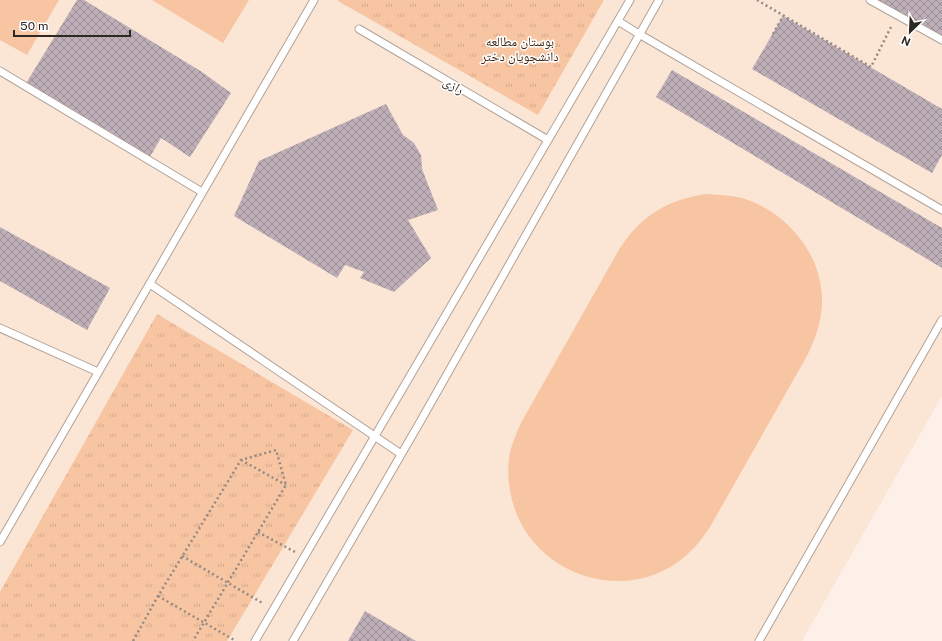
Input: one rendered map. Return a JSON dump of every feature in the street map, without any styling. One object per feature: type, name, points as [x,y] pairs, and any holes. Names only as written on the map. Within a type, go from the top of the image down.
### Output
[{"type":"lane","points":[[0,542],[314,0]]},
{"type":"lane","points":[[254,641],[630,0]]},
{"type":"lane","points":[[293,641],[659,0]]},
{"type":"lane","points":[[870,0],[942,40]]},
{"type":"lane","points":[[618,21],[942,210]]},
{"type":"lane","name":"رازی","points":[[359,29],[548,140]]},
{"type":"lane","points":[[0,71],[202,192]]},
{"type":"lane","points":[[150,284],[401,454]]},
{"type":"lane","points":[[759,641],[942,320]]},
{"type":"lane","points":[[0,328],[98,372]]},
{"type":"path","points":[[757,0],[871,67],[897,15]]},
{"type":"path","points":[[773,34],[783,16]]},
{"type":"path","points":[[133,641],[158,596],[241,460],[276,450],[286,485],[193,641]]},
{"type":"path","points":[[241,460],[286,485]]},
{"type":"path","points":[[258,532],[304,556]]},
{"type":"path","points":[[182,556],[273,610]]},
{"type":"path","points":[[158,596],[236,641]]},
{"type":"shaded area","points":[[0,0],[942,0],[942,396],[802,641],[0,641]]},
{"type":"green space","points":[[0,0],[59,0],[27,55],[0,40]]},
{"type":"green space","points":[[152,0],[249,0],[223,43]]},
{"type":"green space","name":"بوستان مطالعه دانشجویان دختر","points":[[604,0],[538,115],[338,1]]},
{"type":"green space","points":[[706,194],[738,197],[759,205],[788,225],[800,238],[810,253],[817,270],[821,287],[822,305],[817,331],[808,354],[710,527],[694,547],[675,564],[653,575],[631,580],[607,581],[585,576],[563,567],[544,553],[529,536],[517,515],[510,492],[508,476],[512,444],[522,421],[628,236],[647,218],[667,205],[679,200]]},
{"type":"green space","points":[[157,314],[353,430],[227,641],[0,641],[0,592]]},
{"type":"building","points":[[77,0],[84,0],[202,72],[231,93],[190,157],[161,138],[148,160],[25,85]]},
{"type":"building","points":[[870,0],[942,0],[942,40]]},
{"type":"building","points":[[783,16],[942,109],[942,155],[932,173],[752,69]]},
{"type":"building","points":[[672,70],[942,228],[942,268],[656,97]]},
{"type":"building","points":[[386,104],[403,135],[414,143],[421,155],[422,169],[438,210],[408,220],[431,258],[394,292],[360,278],[364,272],[345,265],[337,278],[234,216],[259,161]]},
{"type":"building","points":[[0,227],[110,288],[87,330],[0,281]]},
{"type":"building","points":[[365,611],[416,641],[348,641]]}]
